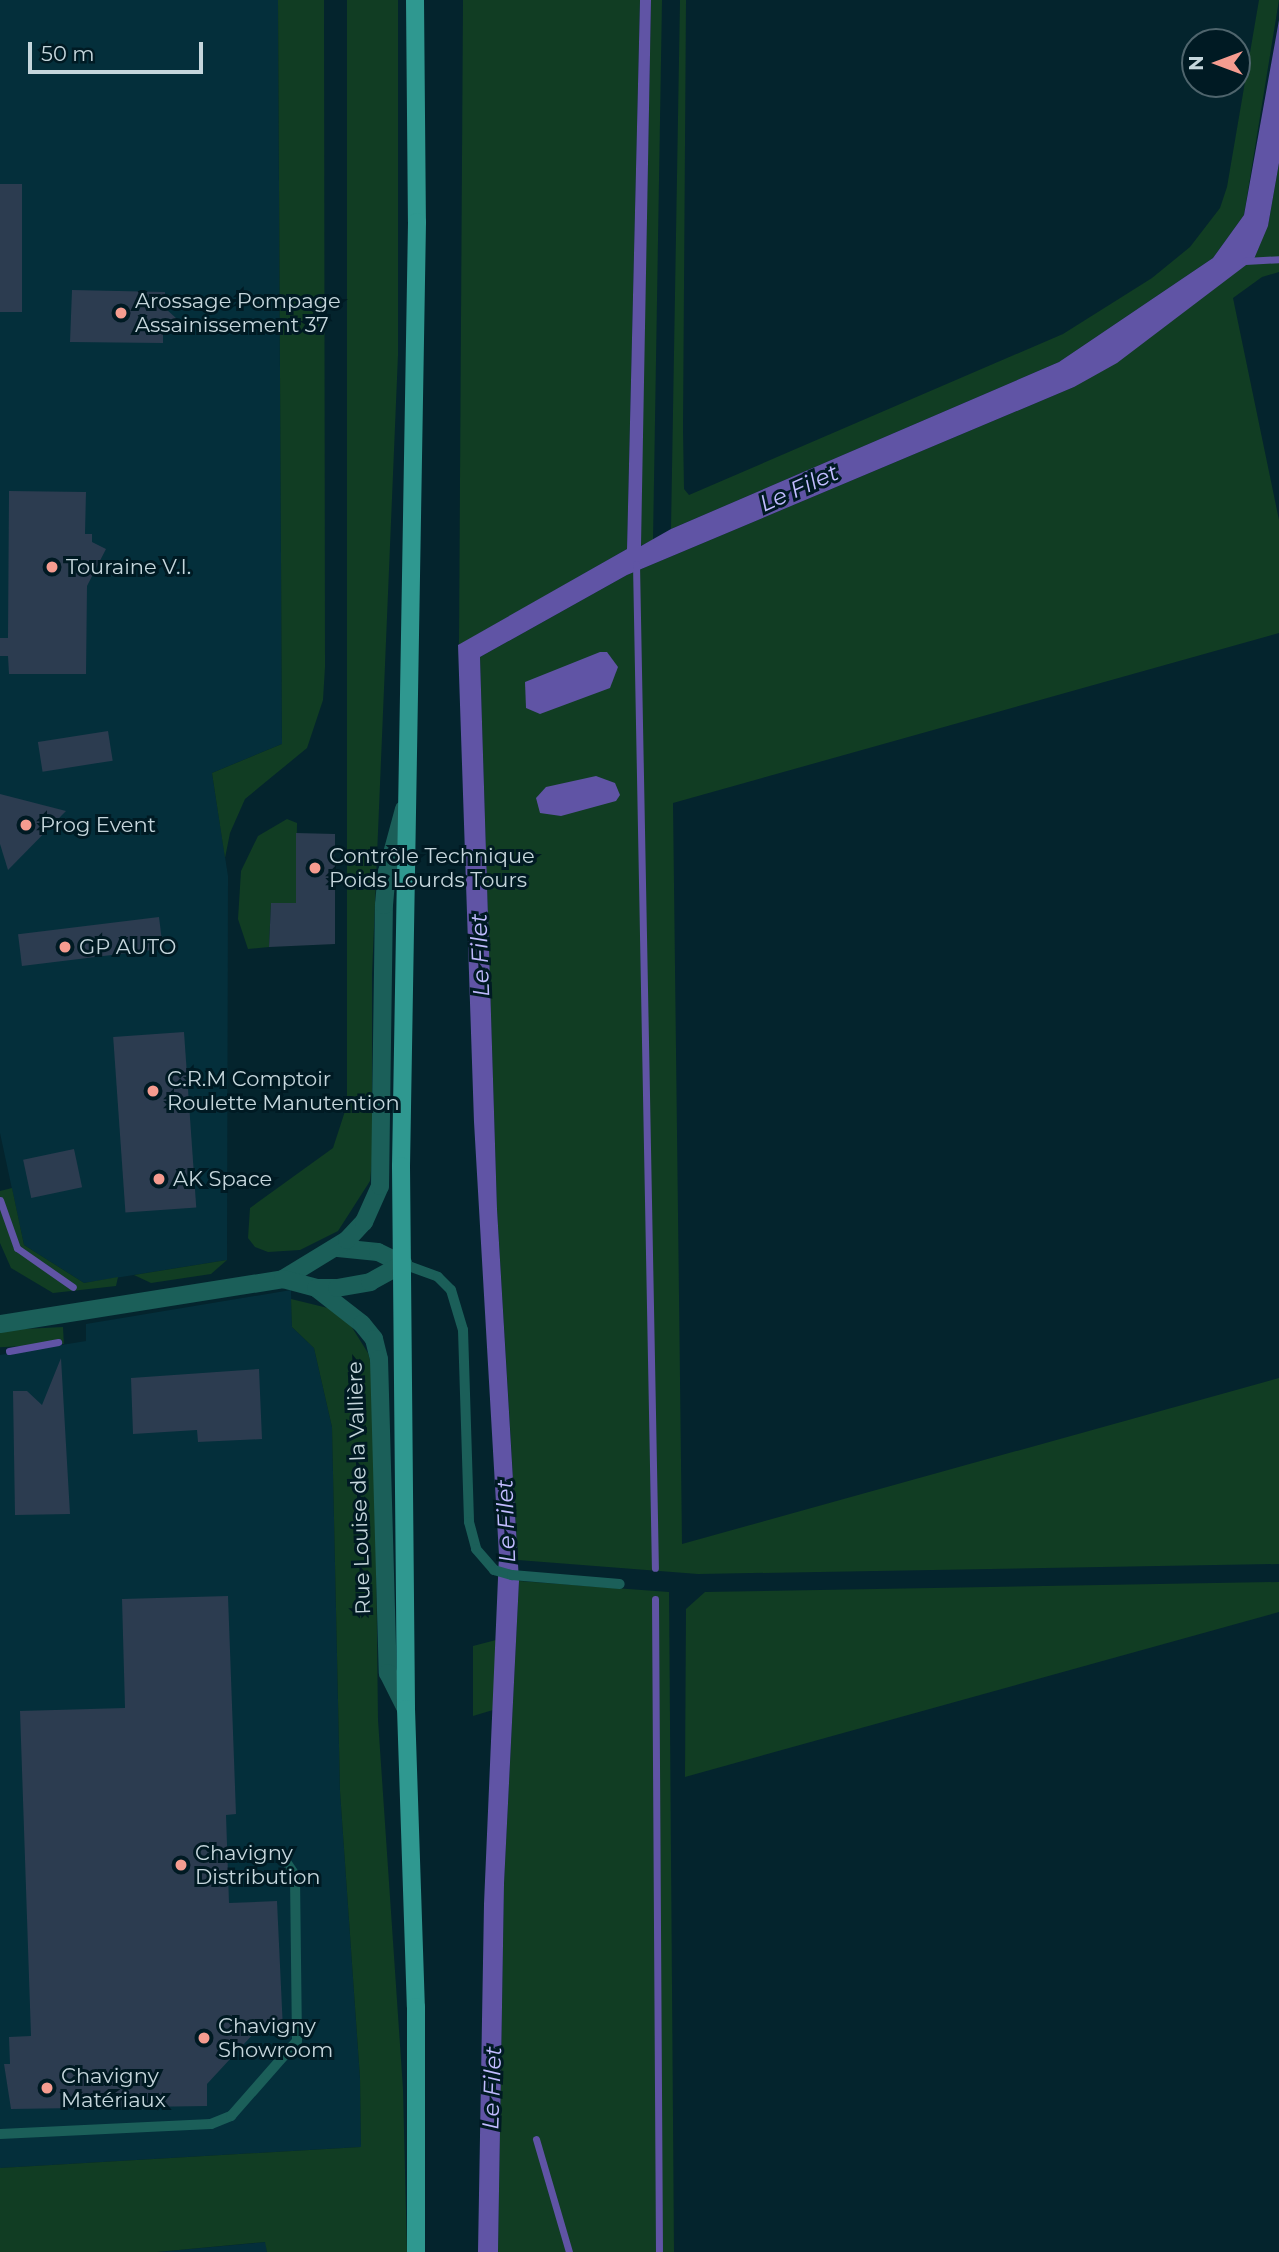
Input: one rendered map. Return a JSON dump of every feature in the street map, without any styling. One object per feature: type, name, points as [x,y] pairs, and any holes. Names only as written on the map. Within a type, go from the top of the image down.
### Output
[{"type":"main road","points":[[415,0],[417,222],[404,809],[403,1265],[406,1709],[416,2007],[416,2252]]},
{"type":"street","name":"Rue Louise de la Vallière","points":[[0,1322],[283,1279],[338,1248],[364,1222],[380,1186],[384,905],[387,872],[404,809]]},
{"type":"street","points":[[338,1248],[378,1252],[403,1265]]},
{"type":"street","name":"Rue Louise de la Vallière","points":[[283,1279],[316,1288],[370,1282],[403,1265]]},
{"type":"street","name":"Rue Louise de la Vallière","points":[[316,1288],[362,1324],[373,1339],[379,1359],[388,1673],[406,1709]]},
{"type":"lane","points":[[403,1265],[438,1277],[451,1290],[463,1330],[469,1522],[476,1549],[494,1570],[512,1575],[620,1584]]},
{"type":"lane","points":[[0,2134],[211,2124],[231,2116],[297,2041],[295,1875],[282,1856]]},
{"type":"shaded area","points":[[0,0],[278,0],[282,744],[212,773],[228,876],[227,1260],[84,1283],[24,1245],[0,1133]]},
{"type":"shaded area","points":[[291,1290],[292,1327],[314,1348],[332,1427],[340,1791],[360,2078],[361,2147],[0,2168],[0,1355],[86,1341],[86,1324]]},
{"type":"shaded area","points":[[266,2242],[267,2252],[157,2252]]},
{"type":"green space","points":[[278,0],[324,0],[323,700],[307,748],[245,799],[230,833],[225,858],[212,773],[282,744]]},
{"type":"green space","points":[[347,0],[398,0],[398,355],[372,975],[372,1161],[370,1181],[338,1231],[300,1250],[268,1252],[255,1247],[248,1238],[250,1208],[333,1148],[347,1105]]},
{"type":"green space","points":[[463,0],[640,0],[627,549],[459,645]]},
{"type":"green space","points":[[651,0],[662,0],[653,540],[640,546]]},
{"type":"green space","points":[[680,0],[686,0],[683,429],[684,489],[689,495],[1063,334],[1152,278],[1190,247],[1220,208],[1227,187],[1242,98],[1251,98],[1251,47],[1259,0],[1279,0],[1244,215],[1213,258],[1059,362],[671,529]]},
{"type":"green space","points":[[1279,163],[1279,272],[1262,277],[1233,298],[1279,520],[1279,633],[673,803],[682,1544],[1279,1378],[1279,1564],[698,1574],[518,1560],[497,1209],[480,657],[627,575],[1074,387],[1268,226]]},
{"type":"green space","points":[[287,819],[297,823],[296,903],[271,904],[269,947],[248,949],[238,919],[241,871],[258,836]]},
{"type":"green space","points":[[12,1188],[24,1245],[84,1283],[118,1277],[116,1286],[53,1293],[11,1268],[0,1243],[0,1191]]},
{"type":"green space","points":[[227,1260],[211,1274],[151,1283],[134,1275]]},
{"type":"green space","points":[[291,1299],[332,1309],[348,1321],[368,1353],[374,1375],[378,1720],[403,2089],[407,2252],[267,2252],[265,2242],[157,2252],[0,2252],[0,2168],[361,2147],[360,2078],[340,1791],[332,1427],[314,1348],[292,1327]]},
{"type":"green space","points":[[63,1327],[64,1344],[0,1347],[0,1330]]},
{"type":"green space","points":[[519,1581],[669,1592],[674,2252],[498,2252],[504,1884]]},
{"type":"green space","points":[[1279,1582],[1279,1612],[685,1777],[686,1609],[705,1592]]},
{"type":"green space","points":[[496,1640],[493,1710],[473,1716],[473,1646]]},
{"type":"water","name":"Le Filet","points":[[640,0],[651,0],[641,546],[671,529],[1059,362],[1213,258],[1244,215],[1279,20],[1279,163],[1268,226],[1254,259],[1117,363],[1074,387],[627,575],[480,657],[497,1209],[519,1581],[504,1884],[498,2252],[478,2252],[484,1904],[499,1555],[474,1122],[458,645],[627,549]]},
{"type":"water","points":[[600,652],[607,652],[618,667],[610,688],[540,714],[526,708],[525,682]]},
{"type":"water","points":[[596,776],[615,783],[620,795],[616,801],[561,816],[540,813],[536,798],[546,787]]},
{"type":"building","points":[[0,184],[22,184],[22,312],[0,312]]},
{"type":"building","name":"Arossage Pompage Assainissement 37","points":[[72,290],[165,292],[165,308],[177,319],[163,331],[163,343],[70,342]]},
{"type":"building","name":"Touraine V.I.","points":[[9,491],[86,492],[85,534],[92,534],[92,542],[106,549],[87,586],[86,674],[9,674],[8,656],[0,656],[0,638],[8,638]]},
{"type":"building","points":[[108,731],[113,761],[43,772],[38,742]]},
{"type":"building","name":"Prog Event","points":[[0,794],[66,811],[8,870],[0,844]]},
{"type":"building","name":"Contrôle Technique Poids Lourds Tours","points":[[296,833],[335,834],[335,944],[269,947],[271,903],[296,903]]},
{"type":"building","points":[[159,917],[163,949],[22,966],[18,934]]},
{"type":"building","name":"C.R.M Comptoir Roulette Manutention","points":[[184,1032],[196,1208],[125,1213],[113,1037]]},
{"type":"building","points":[[74,1149],[82,1187],[31,1198],[23,1160]]},
{"type":"building","points":[[61,1358],[70,1514],[15,1515],[13,1391],[27,1391],[42,1405]]},
{"type":"building","points":[[259,1369],[262,1439],[198,1442],[197,1430],[133,1434],[131,1378]]},
{"type":"building","points":[[228,1596],[236,1814],[226,1815],[229,1903],[277,1901],[283,2030],[256,2031],[207,2084],[207,2106],[11,2109],[4,2064],[10,2064],[9,2037],[31,2036],[20,1711],[125,1708],[122,1599]]},
{"type":"waterway","points":[[1245,261],[1279,259]]},
{"type":"waterway","points":[[636,564],[655,1568]]},
{"type":"waterway","points":[[0,1200],[17,1248],[73,1287]]},
{"type":"waterway","points":[[9,1351],[58,1342]]},
{"type":"waterway","points":[[655,1599],[659,2252]]},
{"type":"waterway","points":[[536,2139],[569,2252]]},
{"type":"place","name":"Arossage Pompage Assainissement 37","points":[[121,313]]},
{"type":"place","name":"Touraine V.I.","points":[[52,567]]},
{"type":"place","name":"Prog Event","points":[[26,825]]},
{"type":"place","name":"Contrôle Technique Poids Lourds Tours","points":[[315,868]]},
{"type":"place","name":"GP AUTO","points":[[65,947]]},
{"type":"place","name":"C.R.M Comptoir Roulette Manutention","points":[[153,1091]]},
{"type":"place","name":"AK Space","points":[[159,1179]]},
{"type":"place","name":"Chavigny Distribution","points":[[181,1865]]},
{"type":"place","name":"Chavigny Showroom","points":[[204,2038]]},
{"type":"place","name":"Chavigny Matériaux","points":[[47,2088]]}]
